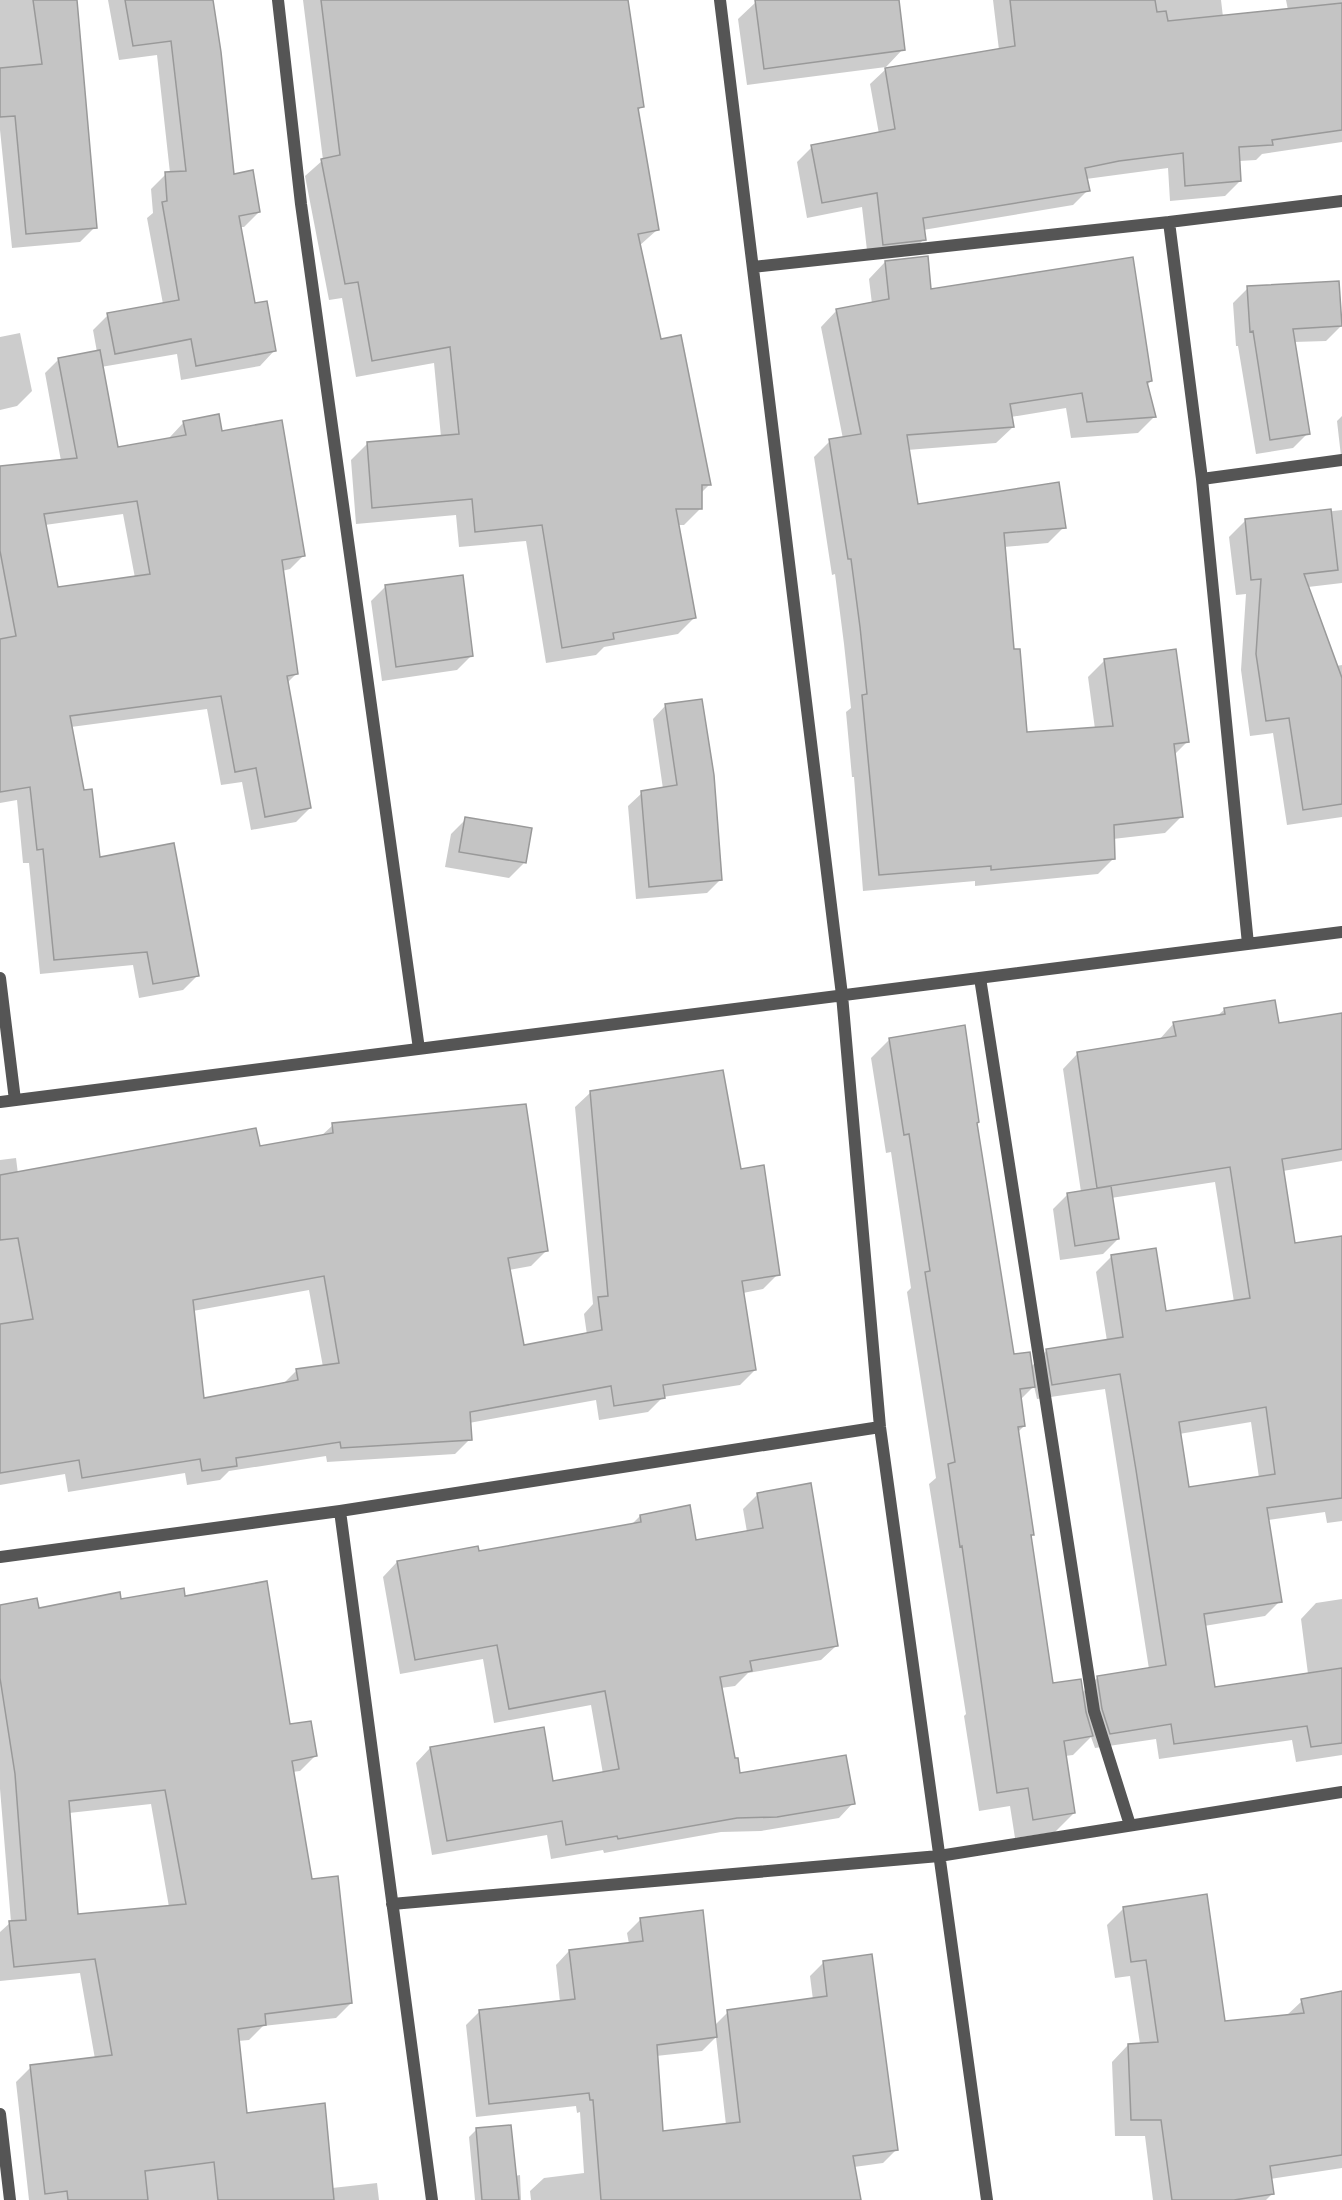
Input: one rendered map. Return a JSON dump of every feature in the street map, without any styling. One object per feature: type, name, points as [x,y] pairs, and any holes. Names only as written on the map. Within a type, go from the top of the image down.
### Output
[{"type":"street","points":[[278,0],[303,215],[419,1049]]},
{"type":"street","points":[[720,0],[842,995],[880,1427],[987,2200]]},
{"type":"street","points":[[753,267],[1342,201]]},
{"type":"street","points":[[1169,222],[1202,479],[1248,944]]},
{"type":"street","points":[[1202,479],[1342,460]]},
{"type":"street","points":[[0,1102],[1342,932]]},
{"type":"street","points":[[0,978],[15,1100]]},
{"type":"street","points":[[980,978],[1094,1711],[1130,1826]]},
{"type":"street","points":[[0,1557],[340,1511],[880,1427]]},
{"type":"street","points":[[340,1511],[432,2200]]},
{"type":"street","points":[[392,1904],[939,1856],[1342,1792]]},
{"type":"street","points":[[0,2114],[10,2200]]},
{"type":"building","points":[[33,0],[77,0],[97,228],[26,234],[15,116],[0,117],[0,68],[42,64]]},
{"type":"building","points":[[125,0],[213,0],[234,174],[253,170],[260,212],[239,216],[255,303],[267,301],[276,351],[196,366],[191,339],[115,354],[107,313],[179,300],[162,202],[167,201],[165,172],[186,171],[171,41],[133,46]]},
{"type":"building","points":[[321,0],[628,0],[644,107],[638,108],[659,230],[638,234],[661,339],[681,335],[711,485],[702,485],[702,509],[676,509],[696,618],[613,633],[614,639],[562,648],[542,525],[475,532],[472,499],[372,508],[367,442],[459,434],[450,347],[372,361],[358,282],[345,284],[321,159],[340,155]]},
{"type":"building","points":[[755,0],[899,0],[905,50],[764,69]]},
{"type":"building","points":[[1010,0],[1155,0],[1157,12],[1166,11],[1168,21],[1342,3],[1342,130],[1272,140],[1273,145],[1239,147],[1241,181],[1185,186],[1183,153],[1085,168],[1090,191],[923,218],[926,240],[883,245],[877,193],[822,203],[811,145],[895,129],[885,68],[1015,46]]},
{"type":"building","points":[[928,256],[931,289],[1133,257],[1152,381],[1147,382],[1156,417],[1087,422],[1082,393],[1010,404],[1014,427],[907,435],[918,504],[1059,482],[1066,528],[1004,533],[1014,649],[1020,649],[1027,732],[1113,726],[1104,659],[1176,649],[1189,742],[1174,744],[1183,817],[1114,825],[1115,859],[991,870],[991,866],[879,875],[862,695],[867,694],[860,627],[851,559],[848,559],[829,439],[861,434],[836,309],[889,299],[885,261]]},
{"type":"building","points":[[1339,281],[1342,326],[1293,329],[1310,434],[1270,440],[1253,331],[1250,332],[1247,286]]},
{"type":"building","points":[[100,350],[118,447],[186,435],[183,421],[219,414],[222,431],[282,420],[305,556],[282,560],[298,674],[287,676],[311,808],[265,817],[256,768],[235,772],[221,696],[70,716],[84,790],[92,789],[100,857],[174,843],[199,976],[153,984],[147,952],[54,960],[43,849],[37,850],[30,787],[0,792],[0,639],[16,636],[0,551],[0,466],[77,458],[58,358]],"holes":[[[137,501],[150,574],[58,587],[44,514]]]},
{"type":"building","points":[[1331,509],[1338,570],[1304,574],[1342,678],[1342,804],[1303,810],[1289,718],[1266,721],[1256,654],[1261,579],[1251,580],[1245,519]]},
{"type":"building","points":[[463,575],[473,656],[396,667],[385,585]]},
{"type":"building","points":[[702,699],[714,775],[722,880],[649,887],[641,791],[677,785],[665,704]]},
{"type":"building","points":[[465,817],[532,828],[526,863],[459,852]]},
{"type":"building","points":[[1275,1000],[1279,1023],[1342,1013],[1342,1149],[1282,1159],[1295,1243],[1342,1236],[1342,1498],[1267,1508],[1282,1602],[1204,1614],[1215,1687],[1342,1668],[1342,1743],[1311,1747],[1307,1726],[1174,1744],[1171,1724],[1110,1734],[1102,1709],[1097,1676],[1166,1665],[1136,1470],[1120,1374],[1052,1385],[1046,1349],[1123,1337],[1111,1255],[1156,1248],[1166,1311],[1250,1298],[1230,1167],[1097,1188],[1077,1052],[1176,1036],[1173,1022],[1225,1014],[1224,1008]],"holes":[[[1266,1407],[1275,1474],[1189,1487],[1179,1422]]]},
{"type":"building","points":[[965,1025],[979,1122],[977,1123],[1014,1354],[1030,1352],[1035,1387],[1020,1389],[1025,1426],[1018,1427],[1053,1683],[1081,1679],[1086,1712],[1093,1736],[1064,1741],[1075,1813],[1033,1820],[1028,1788],[997,1793],[948,1464],[955,1462],[925,1272],[930,1271],[909,1134],[904,1135],[889,1038]]},
{"type":"building","points":[[723,1070],[741,1169],[764,1165],[780,1275],[742,1281],[756,1370],[663,1385],[665,1398],[614,1406],[611,1386],[470,1412],[472,1440],[341,1448],[340,1442],[236,1458],[237,1466],[202,1471],[200,1459],[82,1478],[79,1460],[0,1473],[0,1324],[33,1319],[18,1238],[0,1240],[0,1175],[256,1128],[260,1146],[333,1133],[332,1123],[526,1104],[548,1251],[508,1258],[524,1345],[602,1330],[598,1297],[608,1296],[590,1091]],"holes":[[[324,1276],[339,1363],[296,1369],[298,1380],[204,1398],[193,1300]]]},
{"type":"building","points":[[1111,1186],[1119,1239],[1075,1246],[1067,1193]]},
{"type":"building","points":[[811,1483],[838,1646],[750,1661],[752,1671],[720,1677],[735,1758],[738,1758],[740,1773],[846,1755],[855,1804],[777,1817],[737,1818],[618,1839],[617,1836],[566,1845],[562,1821],[447,1841],[430,1747],[544,1727],[553,1781],[619,1769],[605,1691],[509,1709],[497,1645],[415,1660],[397,1561],[478,1546],[479,1551],[641,1522],[640,1515],[690,1505],[696,1540],[763,1528],[757,1493]]},
{"type":"building","points":[[267,1581],[290,1724],[311,1721],[317,1756],[292,1761],[312,1879],[338,1876],[352,2003],[265,2014],[266,2025],[238,2029],[247,2113],[325,2103],[334,2200],[218,2200],[214,2162],[145,2171],[148,2200],[68,2200],[67,2191],[45,2194],[30,2065],[112,2055],[95,1959],[14,1967],[9,1921],[26,1920],[15,1774],[0,1678],[0,1605],[37,1598],[39,1608],[120,1592],[121,1599],[184,1588],[185,1596]],"holes":[[[165,1790],[186,1904],[78,1914],[69,1801]]]},
{"type":"building","points":[[1207,1894],[1225,2021],[1304,2013],[1301,1999],[1342,1991],[1342,2155],[1270,2166],[1274,2194],[1234,2200],[1172,2200],[1161,2120],[1131,2120],[1128,2044],[1158,2042],[1146,1960],[1131,1962],[1123,1907]]},
{"type":"building","points":[[703,1910],[717,2037],[657,2045],[663,2131],[740,2122],[727,2010],[827,1996],[823,1961],[872,1954],[898,2150],[853,2156],[861,2200],[601,2200],[593,2100],[590,2100],[589,2093],[489,2104],[479,2010],[575,1999],[569,1950],[643,1941],[640,1918]]},
{"type":"building","points":[[511,2125],[519,2200],[482,2200],[476,2128]]}]
